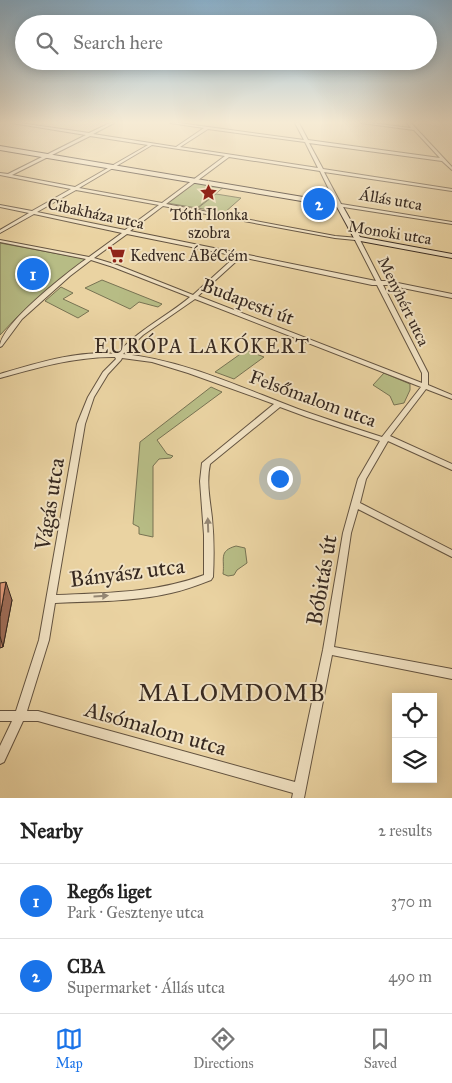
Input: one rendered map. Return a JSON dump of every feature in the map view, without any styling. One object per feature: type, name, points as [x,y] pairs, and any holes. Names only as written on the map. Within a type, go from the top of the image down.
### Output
[{"type":"street","points":[[8,175],[38,160]]},
{"type":"street","name":"Állás utca","points":[[75,160],[452,223]]},
{"type":"street","points":[[0,232],[122,160]]},
{"type":"street","points":[[0,345],[20,318],[89,258],[222,160]]},
{"type":"street","points":[[256,160],[452,190]]},
{"type":"street","name":"Menyhért utca","points":[[316,160],[426,373],[425,386]]},
{"type":"street","points":[[444,160],[452,169]]},
{"type":"street","name":"Monoki utca","points":[[0,174],[335,237],[357,239],[452,256]]},
{"type":"street","name":"Cibakháza utca","points":[[0,206],[240,256],[452,296]]},
{"type":"street","name":"Budapesti út","points":[[0,241],[89,258],[140,274],[452,398]]},
{"type":"street","name":"Vágás utca","points":[[0,758],[20,716],[44,640],[81,424],[90,397],[105,373],[119,359],[118,356],[127,345],[210,284],[240,256]]},
{"type":"street","name":"Felsőmalom utca","points":[[0,376],[83,356],[114,355],[155,361],[187,370],[266,398],[278,405],[384,439],[452,467]]},
{"type":"street","name":"Bóbitás út","points":[[299,793],[328,650],[348,534],[364,471],[384,439],[425,386]]},
{"type":"street","name":"Bányász utca","points":[[52,599],[156,592],[189,586],[208,577],[210,560],[209,526],[203,474],[206,463],[278,405]]},
{"type":"street","points":[[355,504],[452,554]]},
{"type":"street","points":[[328,650],[452,674]]},
{"type":"street","name":"Alsómalom utca","points":[[0,716],[38,716],[299,793]]},
{"type":"green space","points":[[196,182],[224,187],[197,208],[167,203]]},
{"type":"green space","points":[[216,194],[241,198],[224,213],[198,208]]},
{"type":"green space","points":[[0,243],[86,259],[17,317],[0,335]]},
{"type":"green space","points":[[102,280],[162,304],[158,307],[139,302],[130,309],[85,288]]},
{"type":"green space","points":[[61,287],[73,293],[63,299],[89,311],[78,318],[45,301]]},
{"type":"green space","points":[[246,350],[264,357],[234,379],[215,372]]},
{"type":"green space","points":[[384,373],[410,384],[410,390],[404,403],[394,405],[390,396],[373,385]]},
{"type":"green space","points":[[211,387],[222,392],[157,440],[167,454],[173,456],[171,458],[159,459],[153,466],[153,537],[139,534],[139,527],[133,524],[140,442]]},
{"type":"green space","points":[[236,546],[245,548],[247,563],[237,570],[234,575],[228,576],[223,574],[223,556],[227,550]]},
{"type":"building","points":[[6,582],[0,616],[0,583]]},
{"type":"place","name":"Tóth Ilonka szobra","points":[[209,193]]},
{"type":"place","name":"CBA","points":[[319,204]]},
{"type":"place","name":"Kedvenc ÁBéCém","points":[[116,255]]},
{"type":"place","name":"Regős liget","points":[[33,274]]},
{"type":"district","name":"EURÓPA LAKÓKERT","points":[[202,346]]},
{"type":"district","name":"MALOMDOMB","points":[[232,693]]}]
